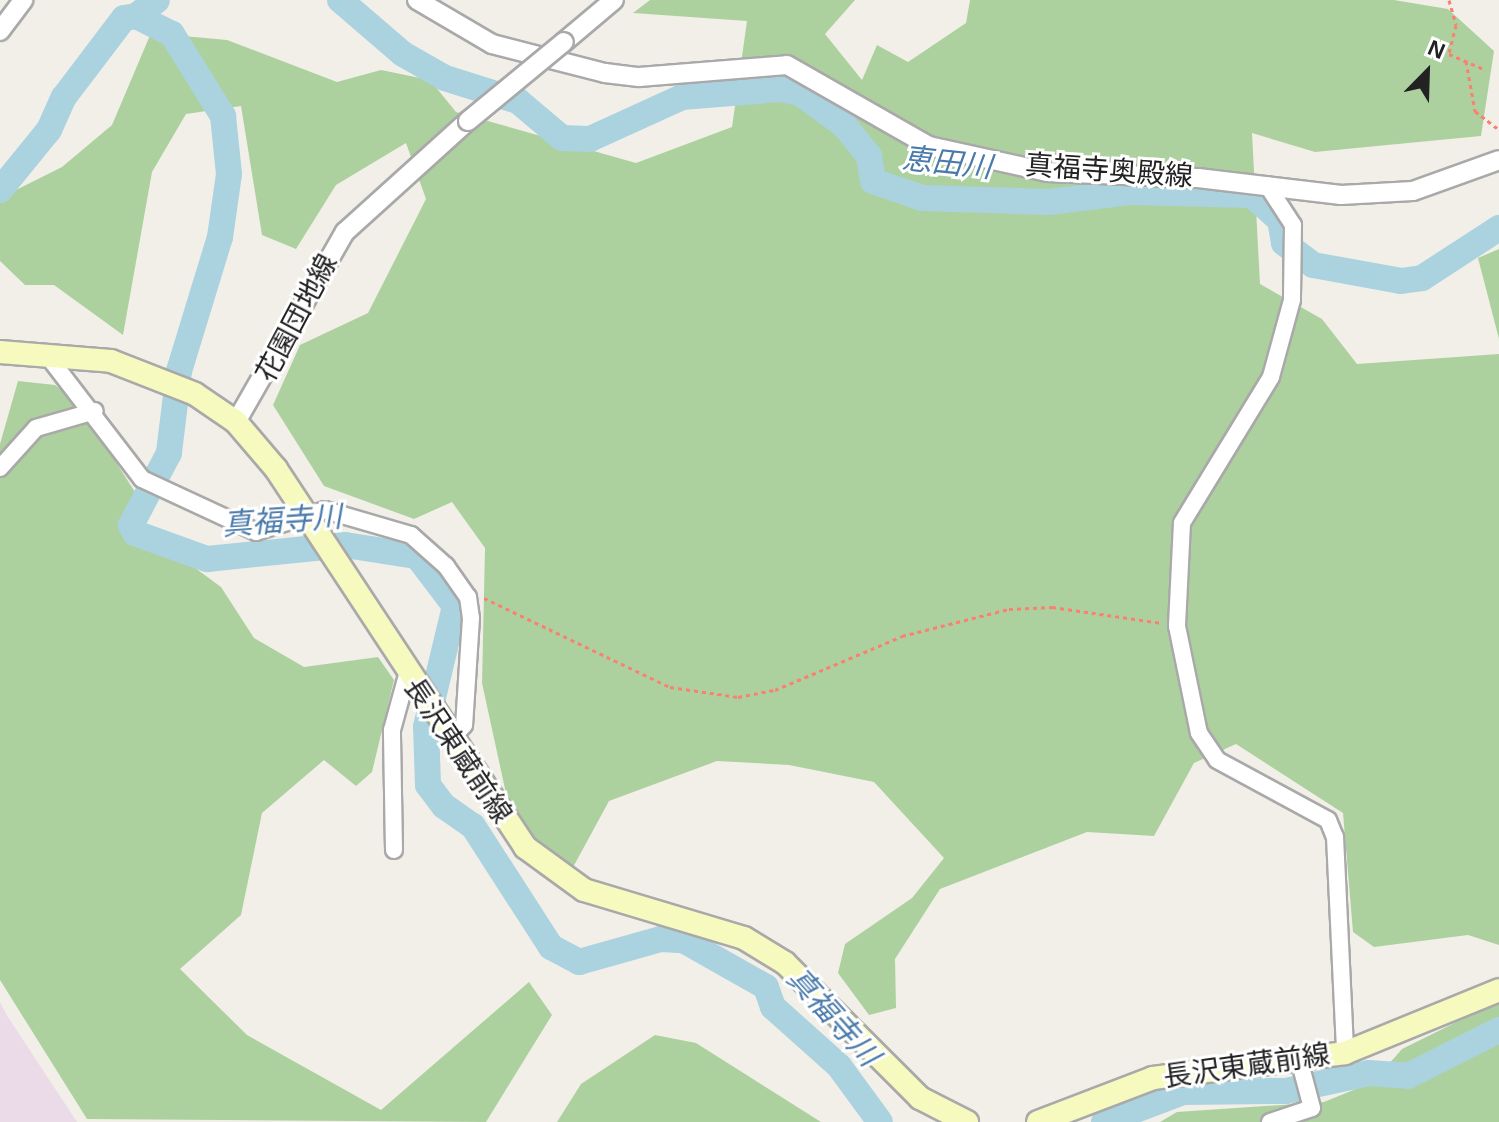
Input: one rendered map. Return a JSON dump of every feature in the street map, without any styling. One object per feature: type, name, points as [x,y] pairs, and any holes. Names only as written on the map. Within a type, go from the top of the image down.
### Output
[{"type":"main road","name":"長沢東蔵前線","points":[[0,352],[111,361],[164,379],[195,394],[236,422],[310,522],[508,827],[544,865],[616,903],[744,938],[785,963],[920,1098],[967,1122]]},
{"type":"main road","name":"長沢東蔵前線","points":[[1038,1122],[1153,1078],[1301,1069],[1499,990]]},
{"type":"street","points":[[0,31],[23,0]]},
{"type":"street","name":"真福寺奥殿線","points":[[417,0],[492,44],[605,73],[639,77],[787,65],[929,146],[1047,172],[1267,185],[1341,195],[1413,191],[1499,160]]},
{"type":"street","name":"花園団地線","points":[[236,422],[345,232],[468,121],[614,0]]},
{"type":"street","points":[[1267,185],[1293,225],[1292,300],[1271,377],[1182,523],[1177,626],[1199,733],[1217,760],[1328,820],[1335,837],[1345,1053]]},
{"type":"street","points":[[47,355],[95,411],[142,479],[165,491],[256,532],[310,522],[325,510],[411,535],[468,597],[464,725],[447,733]]},
{"type":"street","points":[[0,468],[36,428],[95,411]]},
{"type":"street","points":[[394,850],[392,730],[411,680]]},
{"type":"street","points":[[1270,1122],[1312,1108],[1301,1069]]},
{"type":"path","points":[[1449,0],[1456,25],[1448,51],[1486,70]]},
{"type":"path","points":[[1466,61],[1475,111],[1499,130]]},
{"type":"path","points":[[468,597],[489,598],[670,687],[738,697],[775,690],[902,636],[1009,609],[1052,607],[1177,626]]},
{"type":"shaded area","points":[[0,1002],[6,1014],[77,1122],[0,1122]]},
{"type":"green space","points":[[650,0],[855,0],[825,34],[862,80],[877,45],[908,62],[966,23],[970,0],[1394,0],[1448,9],[1494,51],[1481,136],[1315,152],[1252,133],[1260,284],[1322,319],[1357,364],[1499,354],[1499,945],[1468,935],[1374,947],[1353,932],[1343,813],[1236,744],[1194,763],[1154,836],[1087,832],[940,889],[895,959],[896,1008],[869,1015],[838,973],[845,944],[912,898],[944,858],[874,782],[789,765],[717,761],[609,801],[565,882],[510,812],[482,683],[485,548],[452,502],[414,519],[324,486],[273,405],[300,345],[368,313],[426,199],[406,143],[336,185],[296,249],[262,235],[241,106],[186,114],[152,172],[123,335],[54,285],[25,285],[0,261],[0,198],[62,167],[112,125],[151,33],[227,40],[337,82],[381,70],[430,80],[456,112],[636,163],[732,127],[747,21],[633,13]]},
{"type":"green space","points":[[1499,249],[1499,339],[1478,258]]},
{"type":"green space","points":[[18,381],[55,385],[80,406],[135,492],[123,538],[191,565],[221,587],[254,638],[304,667],[378,657],[394,680],[372,772],[356,786],[324,760],[262,813],[241,915],[180,969],[247,1035],[381,1110],[529,982],[552,1015],[486,1122],[87,1119],[0,980],[0,444]]},
{"type":"green space","points":[[1499,1001],[1499,1122],[1160,1122],[1177,1112],[1324,1102],[1373,1082],[1402,1049]]},
{"type":"green space","points":[[655,1035],[696,1043],[821,1122],[557,1122],[581,1084]]},
{"type":"waterway","name":"恵田川","points":[[136,16],[157,0]]},
{"type":"waterway","name":"恵田川","points":[[340,0],[403,54],[445,78],[518,101],[562,138],[590,139],[682,97],[781,89],[800,93],[844,125],[869,156],[873,181],[922,198],[1049,202],[1131,192],[1252,195],[1280,220],[1284,243],[1313,265],[1401,281],[1422,278],[1499,228]]},
{"type":"waterway","name":"真福寺川","points":[[0,190],[49,130],[64,97],[124,18],[136,16],[172,34],[223,116],[229,174],[220,237],[179,371],[169,453],[131,525],[135,533],[207,559],[345,545],[417,556],[455,606],[426,727],[428,785],[444,806],[473,826],[551,947],[579,962],[661,939],[683,940],[766,987],[773,1007],[839,1066],[880,1122]]},
{"type":"waterway","name":"真福寺川","points":[[1104,1122],[1183,1092],[1286,1091],[1369,1073],[1408,1076],[1499,1030]]}]
